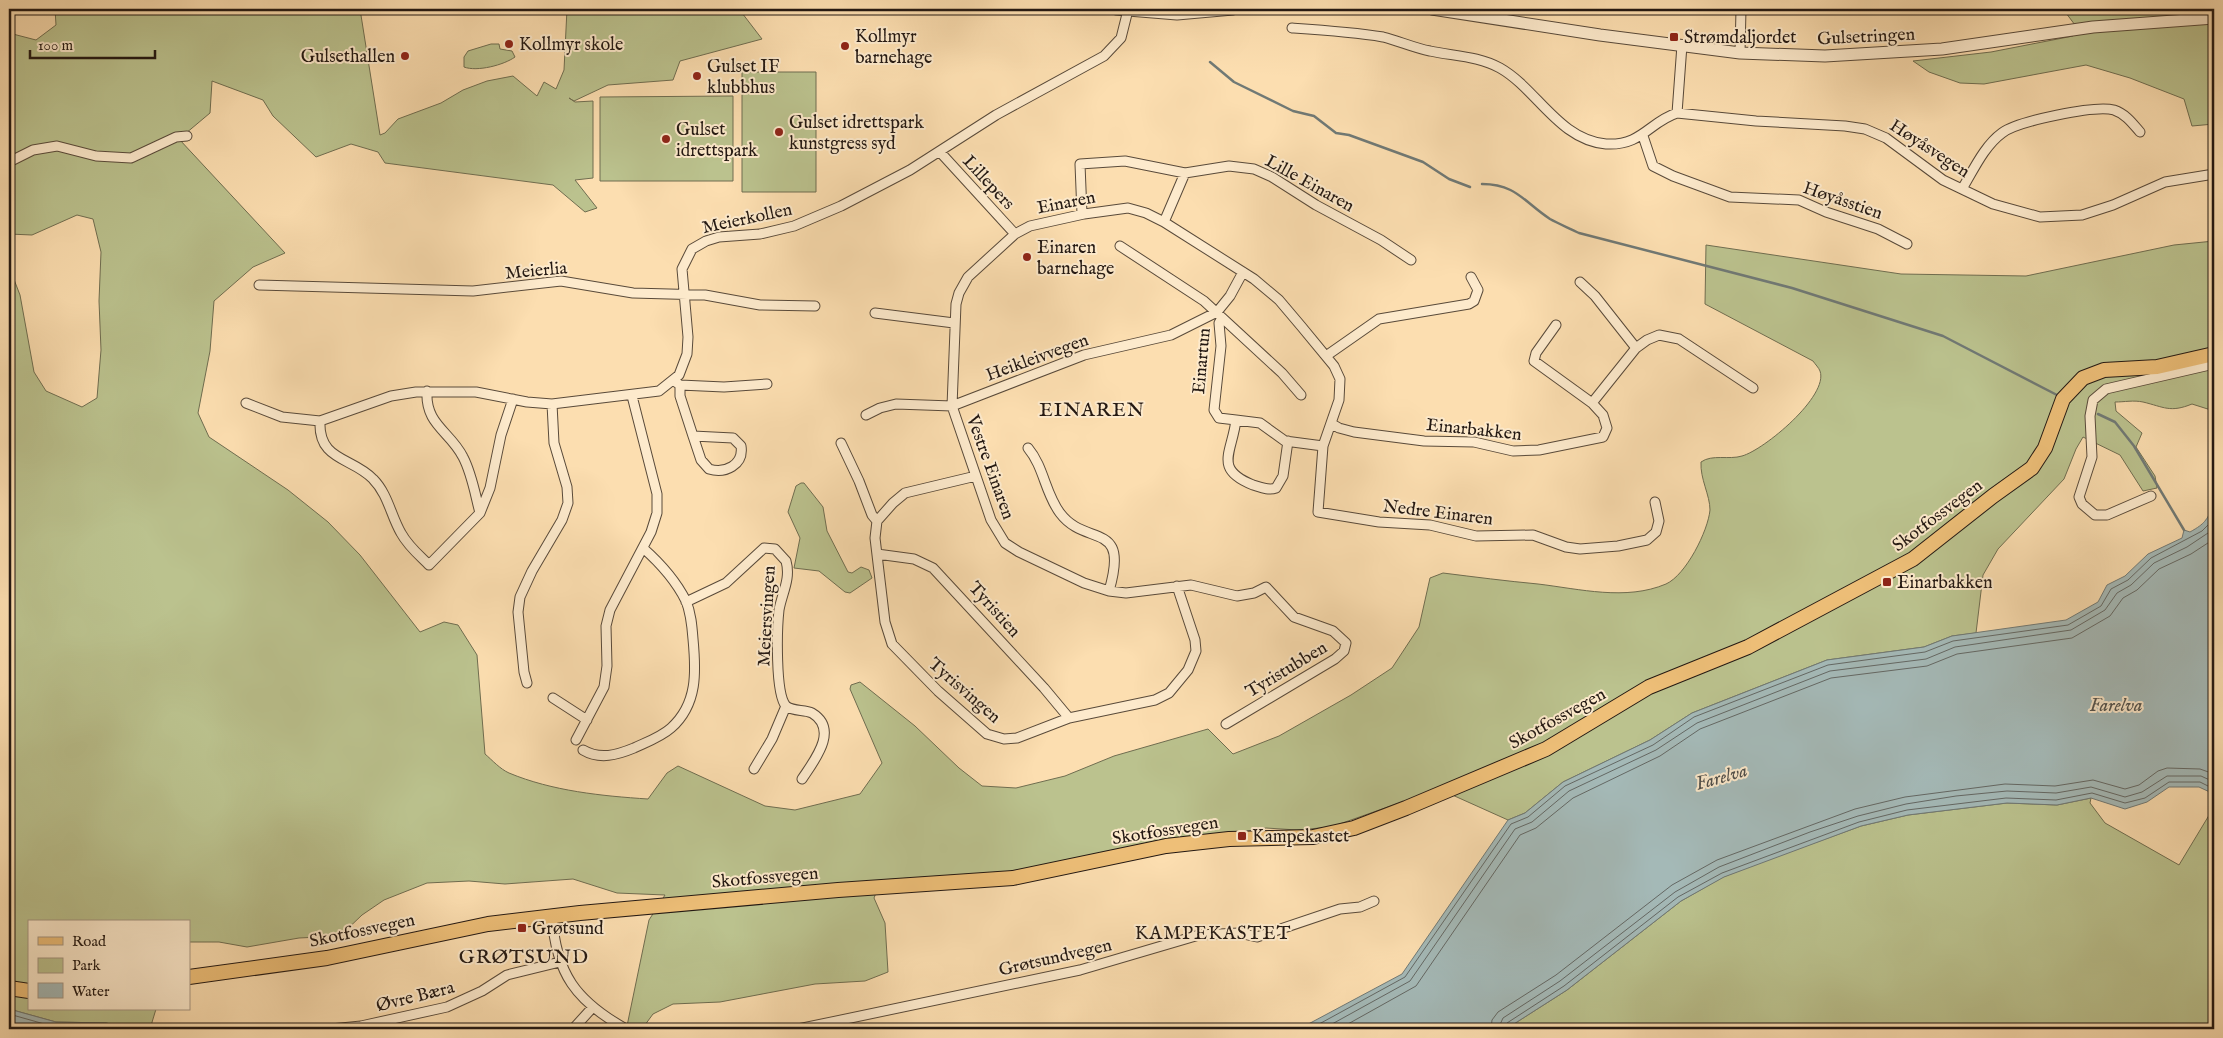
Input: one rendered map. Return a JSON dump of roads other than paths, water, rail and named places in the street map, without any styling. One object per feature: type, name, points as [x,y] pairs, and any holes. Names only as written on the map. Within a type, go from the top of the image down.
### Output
[{"type":"main road","name":"Skotfossvegen","points":[[190,977],[327,958],[453,930],[552,916],[838,890],[1013,878],[1166,846],[1229,839],[1313,837],[1354,828],[1406,808],[1546,748],[1650,687],[1748,647],[1913,559],[2032,468],[2045,448],[2063,399],[2083,378],[2104,370],[2157,367],[2214,354]]},
{"type":"main road","points":[[9,988],[28,991]]},
{"type":"street","points":[[1122,10],[1177,14],[1233,9]]},
{"type":"street","name":"Gulsetringen","points":[[1432,9],[1600,35],[1740,53],[1825,56],[1942,49],[2093,27],[2214,18]]},
{"type":"street","points":[[1740,53],[1741,9]]},
{"type":"street","name":"Meierkollen","points":[[677,383],[688,346],[682,269],[684,261],[699,244],[719,237],[760,234],[794,226],[841,206],[940,152],[996,115],[1104,56],[1121,38],[1122,10]]},
{"type":"street","points":[[1292,28],[1382,37],[1424,50],[1481,61],[1501,68],[1569,130],[1587,139],[1618,144],[1644,136],[1677,113],[1682,45]]},
{"type":"street","points":[[1962,189],[1996,139],[2017,125],[2084,111],[2106,109],[2121,113],[2140,132]]},
{"type":"street","name":"Høyåsvegen","points":[[1677,113],[1865,129],[1886,138],[1933,174],[1962,189],[1993,204],[2019,213],[2040,217],[2069,217],[2097,211],[2165,182],[2214,174]]},
{"type":"street","points":[[9,162],[33,150],[57,146],[108,157],[138,157],[155,146],[187,136]]},
{"type":"street","name":"Høyåsstien","points":[[1644,136],[1654,166],[1673,176],[1730,197],[1799,200],[1878,229],[1907,244]]},
{"type":"street","name":"Lillepers","points":[[940,152],[1015,234]]},
{"type":"street","name":"Lille Einaren","points":[[1082,214],[1080,164],[1125,161],[1185,173],[1229,166],[1264,173],[1381,240],[1410,260]]},
{"type":"street","points":[[1164,222],[1185,173]]},
{"type":"street","name":"Einaren","points":[[952,406],[954,323],[959,293],[968,277],[1015,234],[1042,221],[1128,208],[1146,213],[1164,222],[1243,272],[1280,300],[1326,356],[1337,373],[1341,385],[1340,400],[1323,446],[1318,512]]},
{"type":"street","points":[[1120,246],[1204,301],[1282,373],[1301,395]]},
{"type":"street","points":[[1219,315],[1243,272]]},
{"type":"street","points":[[1326,356],[1379,319],[1469,304],[1474,301],[1478,290],[1471,277]]},
{"type":"street","name":"Meierlia","points":[[259,285],[474,291],[561,282],[633,293],[719,296],[760,305],[814,306]]},
{"type":"street","points":[[1580,282],[1636,348]]},
{"type":"street","points":[[875,313],[954,323]]},
{"type":"street","name":"Heikleivvegen","points":[[866,416],[880,408],[896,404],[952,406],[1084,355],[1171,334],[1219,315]]},
{"type":"street","name":"Einartun","points":[[1219,315],[1221,346],[1214,410],[1219,418],[1260,423],[1276,436],[1288,441],[1323,446]]},
{"type":"street","name":"Einarbakken","points":[[1332,424],[1345,431],[1383,436],[1474,442],[1506,450],[1529,451],[1603,437],[1607,431],[1607,424],[1603,415],[1592,403],[1534,361],[1536,353],[1556,325]]},
{"type":"street","points":[[1592,403],[1636,348],[1653,337],[1675,338],[1753,388]]},
{"type":"street","points":[[2151,496],[2107,515],[2095,514],[2082,504],[2079,497],[2092,457],[2090,416],[2093,400],[2106,389],[2214,364]]},
{"type":"street","points":[[246,403],[282,417],[320,421],[391,396],[427,391],[476,392],[552,404],[632,396],[659,391],[677,383],[724,387],[767,384]]},
{"type":"street","points":[[677,383],[680,396],[693,436],[701,460],[709,470],[724,470],[734,465],[740,458],[740,446],[733,438],[693,436]]},
{"type":"street","points":[[427,391],[429,414],[456,445],[468,467],[480,513]]},
{"type":"street","points":[[576,740],[601,695],[606,679],[608,619],[619,591],[643,548],[656,518],[658,502],[632,396]]},
{"type":"street","points":[[320,421],[321,434],[328,449],[339,459],[375,480],[406,542],[429,565],[480,513],[490,488],[500,436],[513,399]]},
{"type":"street","points":[[527,682],[524,672],[518,612],[520,596],[532,571],[562,520],[568,503],[567,487],[554,443],[552,404]]},
{"type":"street","name":"Vestre Einaren","points":[[952,406],[994,528],[1005,543],[1018,552],[1084,583],[1108,591],[1141,592],[1191,585],[1237,596],[1254,593],[1266,587]]},
{"type":"street","points":[[1236,420],[1228,458],[1228,467],[1234,475],[1258,486],[1272,490],[1281,482],[1288,441]]},
{"type":"street","points":[[841,443],[859,481],[872,515],[877,521],[892,503],[905,493],[976,476]]},
{"type":"street","points":[[1028,448],[1041,465],[1059,512],[1074,525],[1105,539],[1111,547],[1114,567],[1108,591]]},
{"type":"street","name":"Nedre Einaren","points":[[1318,512],[1378,522],[1432,525],[1476,536],[1533,535],[1574,548],[1641,543],[1652,536],[1658,527],[1660,517],[1655,502]]},
{"type":"street","name":"Tyrisvingen","points":[[877,521],[877,554],[885,622],[892,644],[976,725],[993,737],[1010,739],[1031,734],[1069,718],[1155,700],[1169,693],[1192,663],[1196,651],[1195,640],[1177,586]]},
{"type":"street","points":[[583,750],[592,755],[605,756],[629,750],[670,729],[682,716],[691,699],[695,680],[691,621],[686,602],[670,576],[643,548]]},
{"type":"street","name":"Meiersvingen","points":[[686,602],[726,583],[761,549],[771,548],[779,551],[786,561],[788,572],[778,621],[781,700],[786,706]]},
{"type":"street","name":"Tyristien","points":[[877,554],[914,559],[934,568],[1069,718]]},
{"type":"street","name":"Tyristubben","points":[[1226,724],[1335,658],[1347,648],[1344,640],[1334,631],[1294,618],[1266,587]]},
{"type":"street","points":[[553,698],[587,720]]},
{"type":"street","points":[[754,769],[772,739],[786,706],[813,714],[824,729],[823,744],[802,779]]},
{"type":"street","name":"Grøtsundvegen","points":[[798,1029],[1080,970],[1199,935],[1239,933],[1257,937],[1340,909],[1360,907],[1374,901]]},
{"type":"street","points":[[552,916],[560,962],[579,993],[593,1007],[626,1029]]},
{"type":"street","name":"Øvre Bæra","points":[[330,1029],[361,1026],[448,1007],[482,991],[507,975],[560,962]]},
{"type":"street","points":[[573,1029],[593,1007]]},
{"type":"water","name":"Farelva","points":[[2214,507],[2214,794],[2199,787],[2169,787],[2147,802],[2125,809],[2091,798],[2057,805],[2007,803],[1908,815],[1861,826],[1724,877],[1681,901],[1567,990],[1506,1029],[1299,1029],[1402,974],[1508,820],[1525,813],[1563,782],[1650,740],[1692,713],[1827,660],[1924,647],[1952,636],[2066,620],[2098,602],[2107,585],[2125,576],[2148,554],[2182,538],[2184,530],[2190,532],[2199,526],[2205,521]]},
{"type":"water","points":[[9,1009],[56,1022],[106,1023],[135,1029],[9,1029]]},
{"type":"waterway","points":[[1210,62],[1234,82],[1293,111],[1314,116],[1336,133],[1349,135],[1423,162],[1449,179],[1470,187]]},
{"type":"waterway","points":[[1482,184],[1503,187],[1512,191],[1550,219],[1579,233],[1792,288],[1943,336],[2057,395]]},
{"type":"waterway","points":[[2098,414],[2115,422],[2134,446],[2184,530]]},
{"type":"place","name":"Strømdaljordet","points":[[1674,37]]},
{"type":"place","name":"Kollmyr skole","points":[[509,44]]},
{"type":"place","name":"Kollmyr barnehage","points":[[845,46]]},
{"type":"place","name":"Gulsethallen","points":[[405,56]]},
{"type":"place","name":"Gulset IF klubbhus","points":[[697,76]]},
{"type":"place","name":"Gulset idrettspark kunstgress syd","points":[[779,132]]},
{"type":"place","name":"Gulset idrettspark","points":[[666,139]]},
{"type":"place","name":"Einaren barnehage","points":[[1027,257]]},
{"type":"place","name":"Einarbakken","points":[[1887,582]]},
{"type":"place","name":"Kampekastet","points":[[1242,836]]},
{"type":"place","name":"Grøtsund","points":[[522,928]]},
{"type":"district","name":"EINAREN","points":[[1092,409]]},
{"type":"district","name":"KAMPEKASTET","points":[[1213,932]]},
{"type":"district","name":"GRØTSUND","points":[[524,956]]}]
